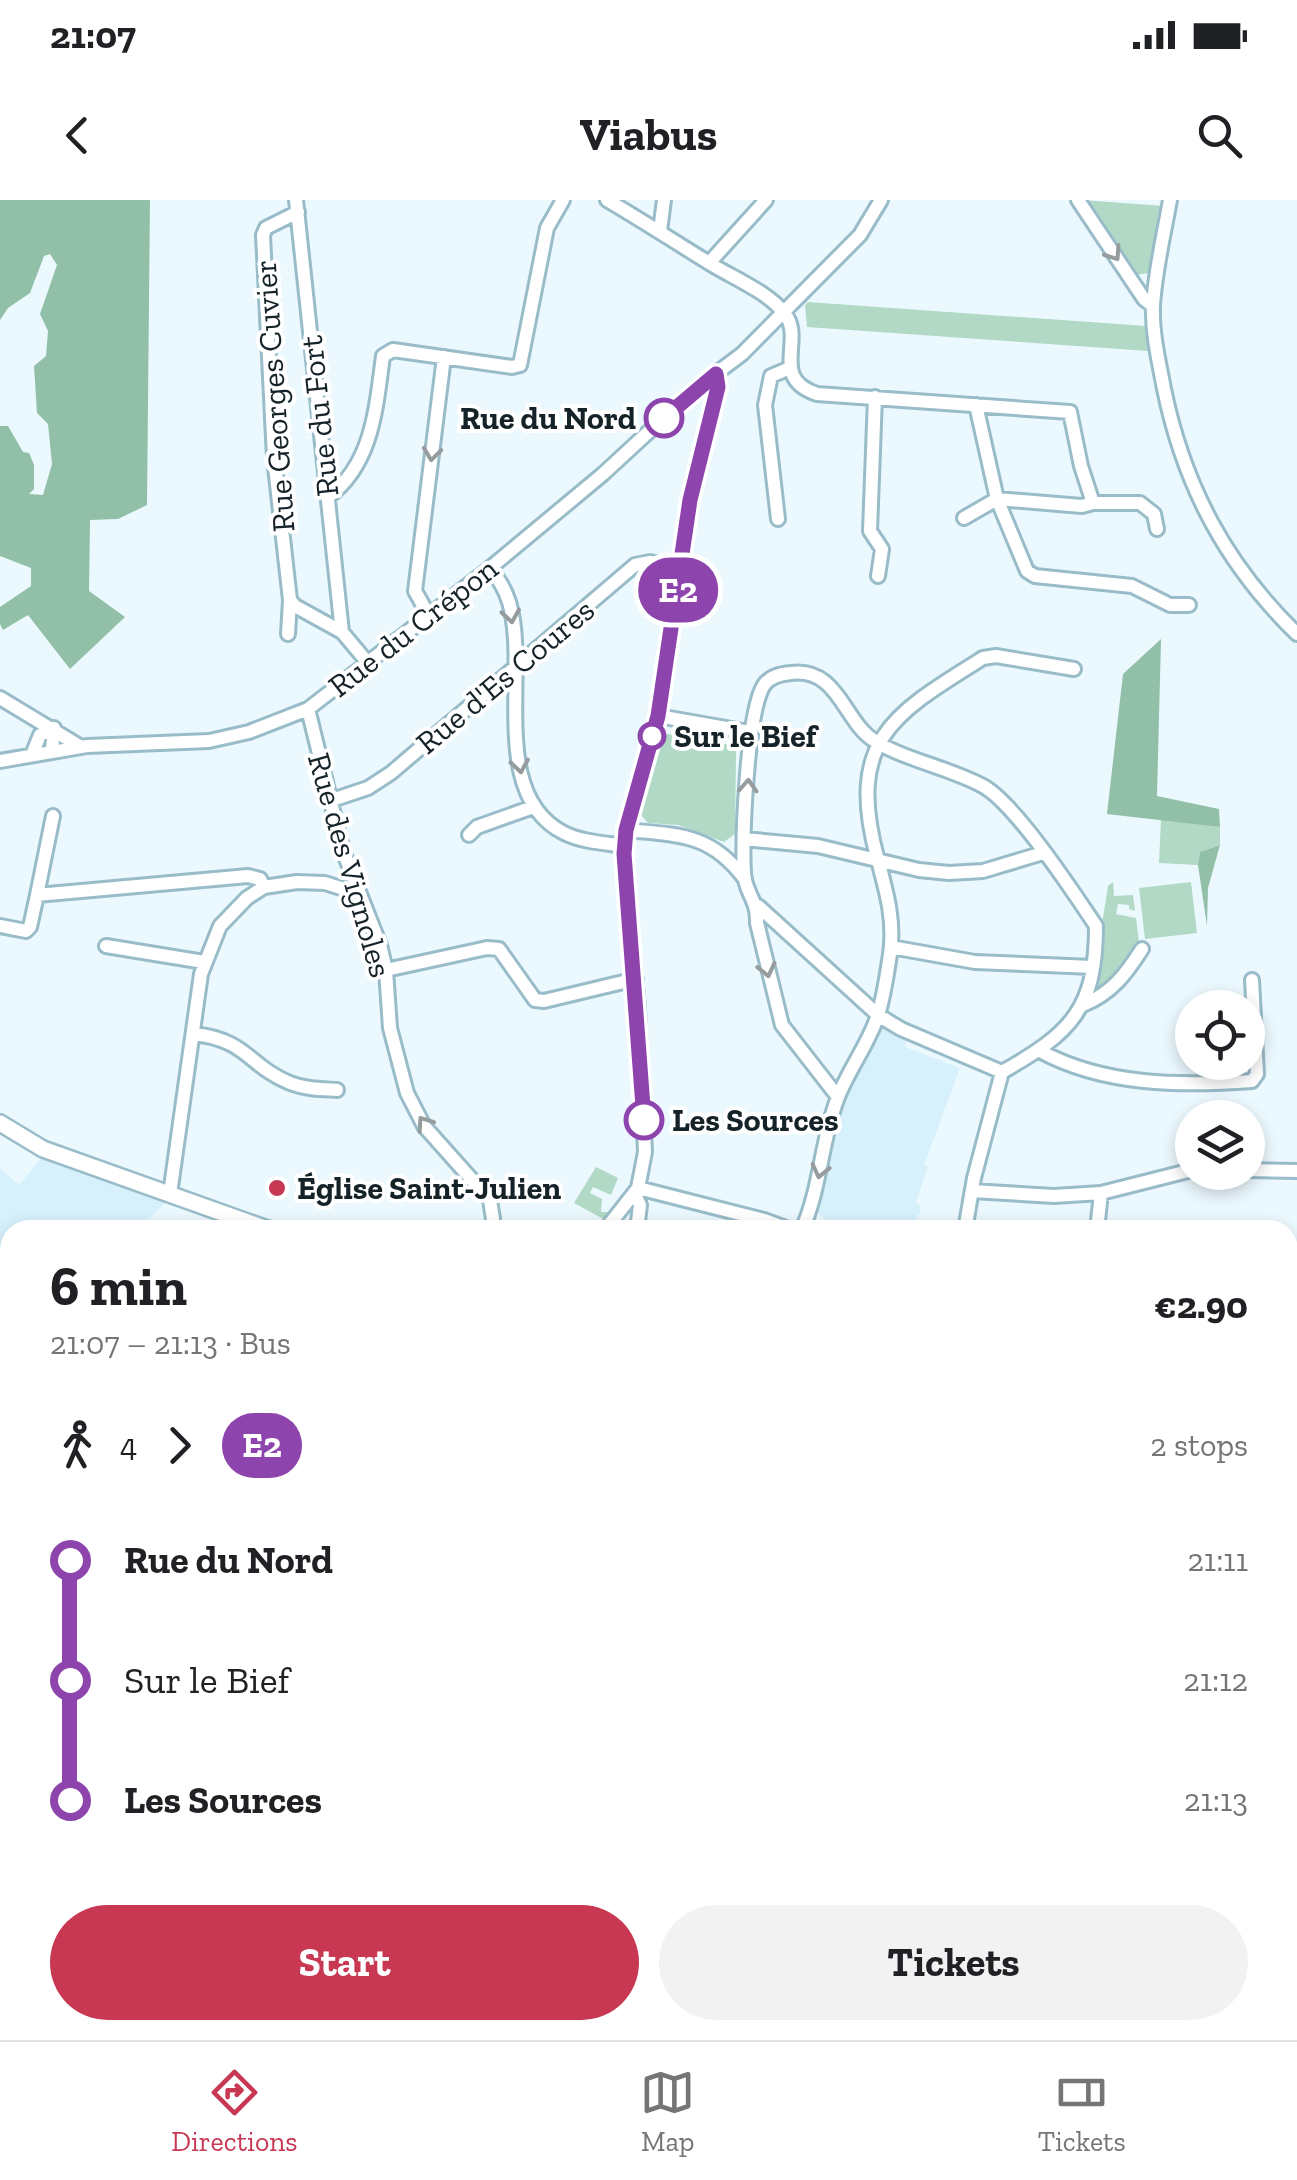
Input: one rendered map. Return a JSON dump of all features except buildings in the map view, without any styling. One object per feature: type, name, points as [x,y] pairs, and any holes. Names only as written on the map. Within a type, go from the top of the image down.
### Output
[{"type":"main road","points":[[0,1124],[43,1149],[242,1220]]},
{"type":"street","points":[[328,497],[350,477],[367,444],[383,356],[393,350],[512,368],[520,365],[547,228],[563,200]]},
{"type":"street","points":[[607,200],[785,314],[790,326],[790,368],[806,390],[1070,412],[1080,466],[1094,503]]},
{"type":"street","points":[[709,263],[766,200]]},
{"type":"street","points":[[1078,200],[1144,299],[1153,306]]},
{"type":"street","points":[[1170,200],[1153,306],[1155,340],[1170,420],[1194,490],[1228,554],[1297,634]]},
{"type":"street","points":[[637,218],[664,201]]},
{"type":"street","points":[[660,231],[664,201]]},
{"type":"street","name":"Rue du Crépon","points":[[0,761],[81,746],[209,741],[249,732],[308,709],[490,568],[785,314],[855,241],[875,203]]},
{"type":"street","name":"Rue du Fort","points":[[297,206],[342,632]]},
{"type":"street","name":"Rue Georges Cuvier","points":[[288,634],[290,600],[274,458],[263,235],[266,228],[297,206]]},
{"type":"street","points":[[429,616],[415,590],[444,358]]},
{"type":"street","points":[[778,519],[764,405],[771,376],[790,368]]},
{"type":"street","points":[[613,1220],[636,1192],[645,1152],[624,846],[658,716],[690,500],[718,387],[716,374]]},
{"type":"street","points":[[875,397],[870,531],[882,549],[878,576]]},
{"type":"street","points":[[976,405],[997,499],[1026,571],[1035,576],[1132,586],[1170,605],[1188,604]]},
{"type":"street","points":[[964,518],[997,499],[1082,506],[1140,503],[1154,514],[1157,529]]},
{"type":"street","name":"Rue d'Es Coures","points":[[329,801],[379,781],[635,566],[650,562],[680,568]]},
{"type":"street","points":[[490,568],[510,603],[518,766],[533,807],[566,834],[624,846]]},
{"type":"street","points":[[290,600],[342,632],[368,663]]},
{"type":"street","points":[[806,1220],[838,1097],[878,1015],[891,947],[892,913],[871,832],[867,784],[876,743],[903,713],[983,658],[996,656],[1074,669]]},
{"type":"street","points":[[744,878],[749,732],[761,690],[769,679],[799,672],[818,679],[839,694],[859,729],[876,743],[936,764],[996,793],[1096,926],[1083,1004],[1062,1032],[1040,1051],[1002,1072],[967,1220]]},
{"type":"street","points":[[0,698],[81,746]]},
{"type":"street","name":"Rue des Vignoles","points":[[308,709],[329,801],[386,970],[390,1028],[406,1093],[424,1126],[490,1200],[494,1220]]},
{"type":"street","points":[[30,714],[52,750]]},
{"type":"street","points":[[658,716],[749,732]]},
{"type":"street","points":[[32,754],[40,735],[54,728]]},
{"type":"street","points":[[52,750],[54,728]]},
{"type":"street","points":[[470,834],[477,827],[533,807]]},
{"type":"street","points":[[0,926],[26,931],[30,927],[54,816]]},
{"type":"street","points":[[626,830],[683,836],[726,854],[758,906],[878,1015],[901,1029],[1002,1072]]},
{"type":"street","points":[[716,849],[744,839],[818,846],[919,870],[969,874],[1043,853]]},
{"type":"street","points":[[37,895],[248,876],[260,879],[264,888]]},
{"type":"street","points":[[170,1194],[204,962],[220,926],[264,888],[297,882],[357,888]]},
{"type":"street","points":[[758,906],[757,923],[782,1025],[838,1097]]},
{"type":"street","points":[[106,946],[204,962]]},
{"type":"street","points":[[891,947],[960,960],[1092,967]]},
{"type":"street","points":[[386,970],[488,948],[500,949],[535,1000],[544,1001],[636,978]]},
{"type":"street","points":[[1083,1004],[1100,998],[1124,977],[1142,949]]},
{"type":"street","points":[[1040,1051],[1056,1060],[1133,1082],[1252,1081],[1257,1074],[1252,980]]},
{"type":"street","points":[[194,1034],[230,1040],[288,1082],[337,1090]]},
{"type":"street","points":[[1265,1170],[1297,1171]]},
{"type":"street","points":[[972,1191],[1054,1196],[1101,1194],[1175,1174]]},
{"type":"street","points":[[636,1192],[638,1220]]},
{"type":"street","points":[[636,1192],[764,1220]]},
{"type":"street","points":[[1098,1220],[1101,1194]]},
{"type":"shaded area","points":[[880,1027],[906,1040],[905,1047],[960,1068],[924,1165],[928,1167],[916,1203],[920,1205],[920,1214],[916,1220],[826,1220],[816,1211],[843,1102]]},
{"type":"shaded area","points":[[43,1156],[169,1200],[147,1220],[0,1220],[0,1168],[19,1185]]},
{"type":"green space","points":[[0,200],[150,200],[147,505],[118,519],[90,520],[89,591],[125,617],[70,669],[28,615],[3,630],[0,624],[0,607],[31,586],[31,568],[0,556],[0,426],[8,426],[23,452],[29,453],[34,465],[34,489],[29,494],[43,495],[52,464],[48,424],[37,413],[34,366],[46,356],[48,331],[40,314],[57,265],[50,254],[44,256],[30,293],[8,308],[0,320]]},
{"type":"green space","points":[[1082,200],[1164,206],[1149,273],[1134,275]]},
{"type":"green space","points":[[808,302],[1146,326],[1148,351],[807,327]]},
{"type":"green space","points":[[1161,639],[1157,796],[1219,809],[1220,827],[1107,814],[1123,674]]},
{"type":"green space","points":[[668,734],[730,745],[736,752],[735,834],[724,842],[678,825],[648,823],[640,814],[661,737]]},
{"type":"green space","points":[[1161,819],[1220,827],[1220,845],[1200,852],[1198,865],[1159,863]]},
{"type":"green space","points":[[1220,845],[1208,888],[1207,926],[1198,865],[1200,852]]},
{"type":"green space","points":[[1113,882],[1114,896],[1133,895],[1135,911],[1129,905],[1118,904],[1116,914],[1136,918],[1139,942],[1097,992],[1092,988],[1108,886]]},
{"type":"green space","points":[[1191,882],[1197,933],[1145,939],[1139,888]]},
{"type":"green space","points":[[596,1167],[618,1178],[611,1195],[593,1187],[590,1193],[602,1199],[601,1212],[611,1212],[605,1220],[574,1203]]},
{"type":"bus line","name":"E2","points":[[644,1120],[624,854],[626,830],[658,716],[690,500],[718,387],[716,374],[664,418]]},
{"type":"place","name":"Rue du Nord","points":[[664,418]]},
{"type":"place","name":"Sur le Bief","points":[[652,736]]},
{"type":"place","name":"Les Sources","points":[[644,1120]]},
{"type":"place","name":"Église Saint-Julien","points":[[277,1188]]}]
